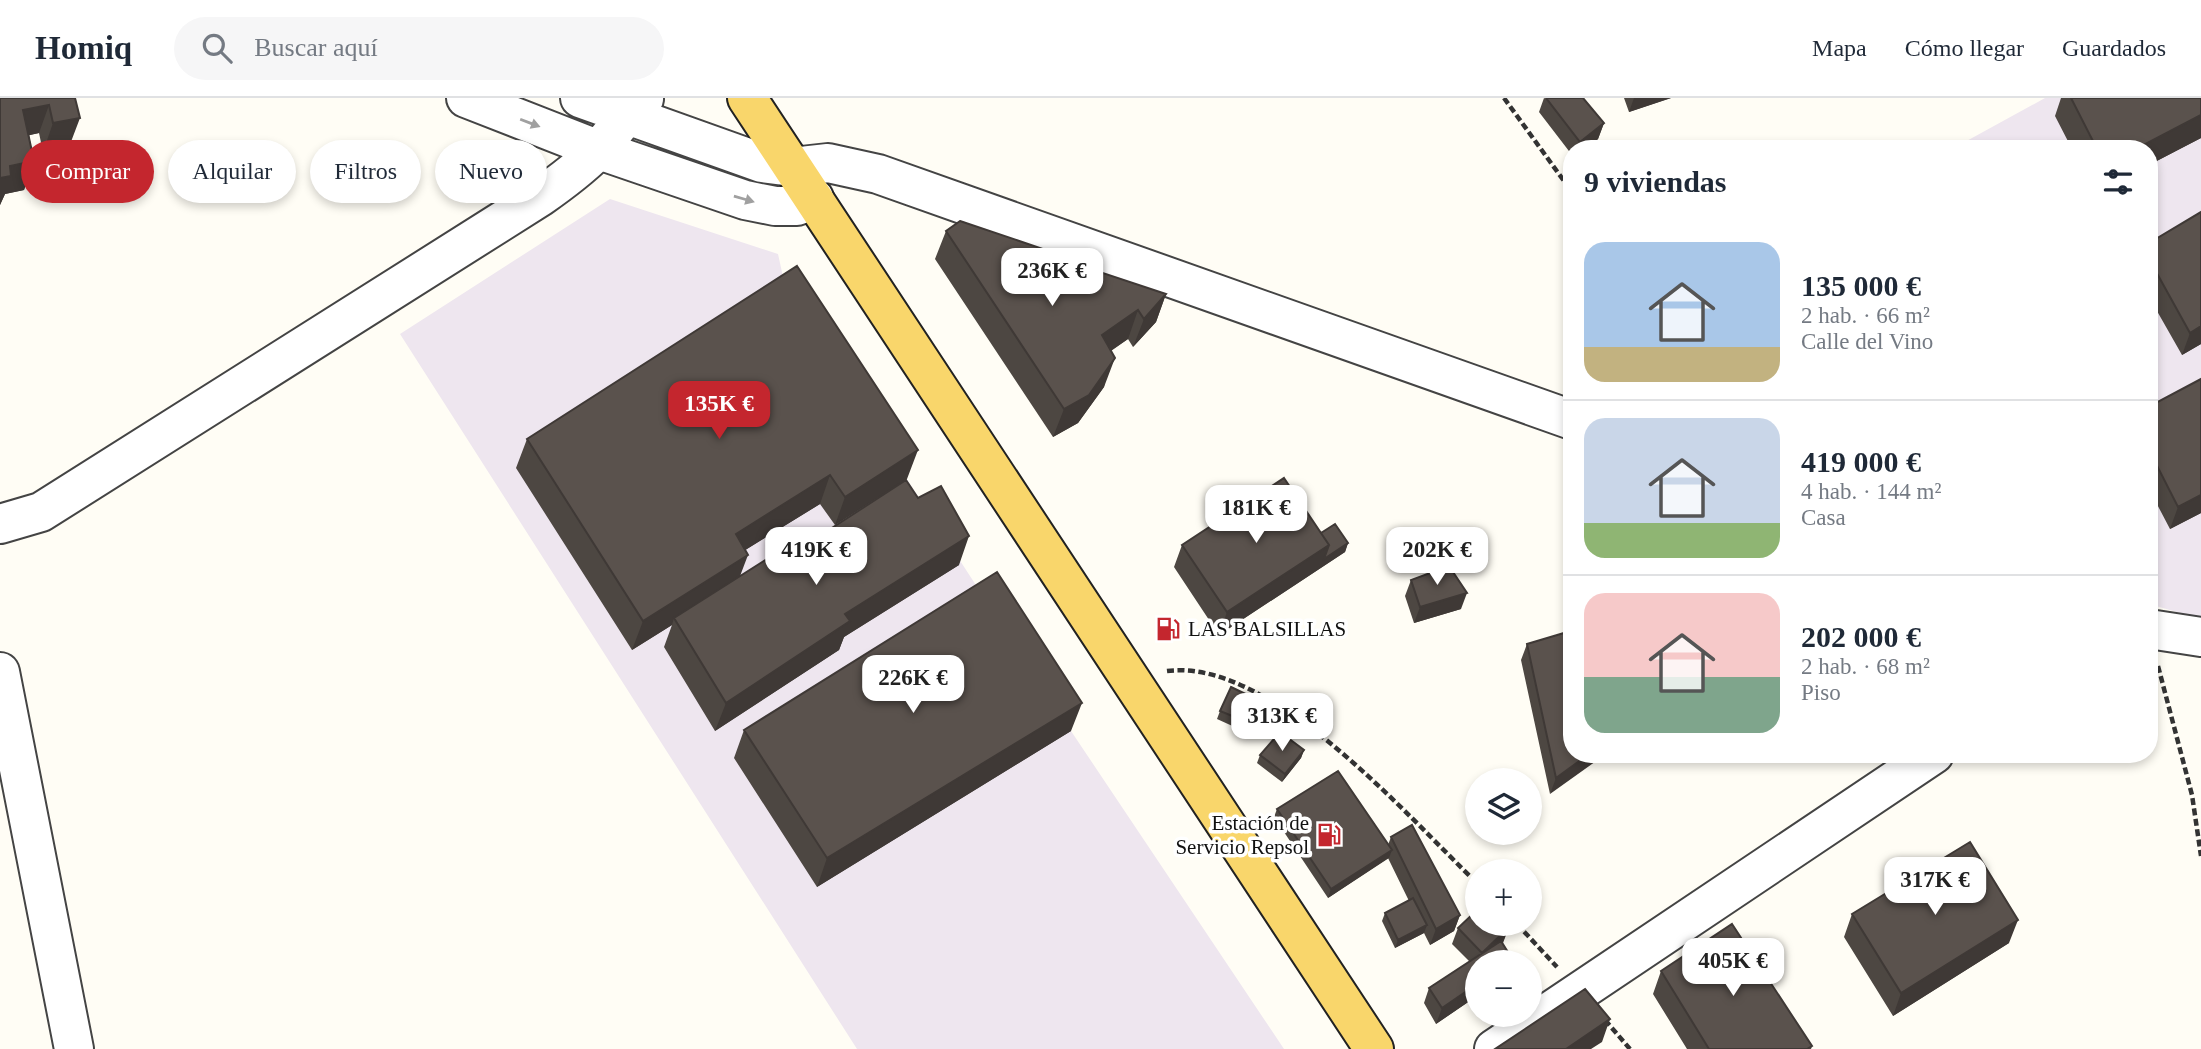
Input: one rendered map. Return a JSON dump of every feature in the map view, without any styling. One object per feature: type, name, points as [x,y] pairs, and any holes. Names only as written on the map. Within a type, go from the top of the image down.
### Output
[{"type":"main road","points":[[747,98],[1374,1049]]},
{"type":"street","points":[[466,98],[599,150],[755,202],[797,206],[814,198]]},
{"type":"street","points":[[580,98],[635,106],[762,163],[792,167],[828,163],[878,174],[1563,417]]},
{"type":"street","points":[[0,524],[41,512],[540,197],[599,150],[635,106]]},
{"type":"street","points":[[2158,644],[2201,637]]},
{"type":"street","points":[[0,672],[74,1049]]},
{"type":"street","points":[[1494,1049],[1921,763]]},
{"type":"path","points":[[1504,98],[1563,180]]},
{"type":"path","points":[[2158,664],[2192,795],[2201,856]]},
{"type":"path","points":[[1134,685],[1165,671],[1205,671],[1237,682],[1276,703],[1346,757],[1465,871]]},
{"type":"shaded area","points":[[2045,98],[2201,98],[2201,619],[2158,607],[2158,140],[1968,140]]},
{"type":"shaded area","points":[[610,199],[778,254],[787,295],[1071,731],[1284,1049],[857,1049],[400,334]]},
{"type":"building","points":[[0,98],[75,98],[80,118],[53,123],[49,105],[23,110],[29,140],[21,140],[21,164],[10,166],[11,176],[0,178]]},
{"type":"building","points":[[1546,98],[1583,98],[1604,123],[1583,140],[1578,140]]},
{"type":"building","points":[[2071,98],[2201,98],[2201,115],[2153,140],[2092,140]]},
{"type":"building","points":[[2201,212],[2201,326],[2190,333],[2158,275],[2158,238]]},
{"type":"building","points":[[960,221],[1046,250],[1074,292],[1103,273],[1166,294],[1144,319],[1138,310],[1102,335],[1115,358],[1089,395],[1064,409],[946,231]]},
{"type":"building","points":[[797,266],[918,450],[845,497],[830,475],[736,534],[748,555],[643,621],[527,439]]},
{"type":"building","points":[[2201,379],[2201,495],[2178,507],[2158,468],[2158,402]]},
{"type":"building","points":[[1284,478],[1329,545],[1227,612],[1182,545]]},
{"type":"building","points":[[906,480],[918,498],[941,486],[969,536],[845,614],[850,621],[726,703],[674,618],[800,538],[804,546]]},
{"type":"building","points":[[1335,524],[1348,543],[1324,559],[1329,545],[1321,533]]},
{"type":"building","points":[[1449,566],[1467,593],[1420,607],[1411,580]]},
{"type":"building","points":[[997,572],[1082,703],[827,858],[744,730]]},
{"type":"building","points":[[1563,633],[1563,763],[1577,763],[1556,778],[1527,644]]},
{"type":"building","points":[[1231,687],[1252,697],[1242,720],[1220,711]]},
{"type":"building","points":[[1280,732],[1304,750],[1285,774],[1260,755]]},
{"type":"building","name":"Estación de Servicio Repsol","points":[[1338,771],[1392,850],[1331,889],[1277,809]]},
{"type":"building","points":[[1412,825],[1460,915],[1436,929],[1391,837]]},
{"type":"building","points":[[1970,842],[2018,920],[1901,993],[1852,914]]},
{"type":"building","points":[[1413,898],[1427,925],[1398,940],[1385,913]]},
{"type":"building","points":[[1465,921],[1465,935],[1458,928]]},
{"type":"building","points":[[1732,924],[1812,1046],[1807,1049],[1709,1049],[1661,971]]},
{"type":"building","points":[[1466,936],[1500,936],[1485,950],[1479,950]]},
{"type":"building","points":[[1501,941],[1507,950],[1487,950]]},
{"type":"building","points":[[1465,964],[1465,992],[1442,1008],[1429,988]]},
{"type":"building","points":[[1585,989],[1610,1019],[1566,1049],[1495,1049],[1528,1027],[1542,1027],[1542,1018]]},
{"type":"place","name":"LAS BALSILLAS","points":[[1168,629]]},
{"type":"place","name":"Estación de Servicio Repsol","points":[[1329,835]]}]
